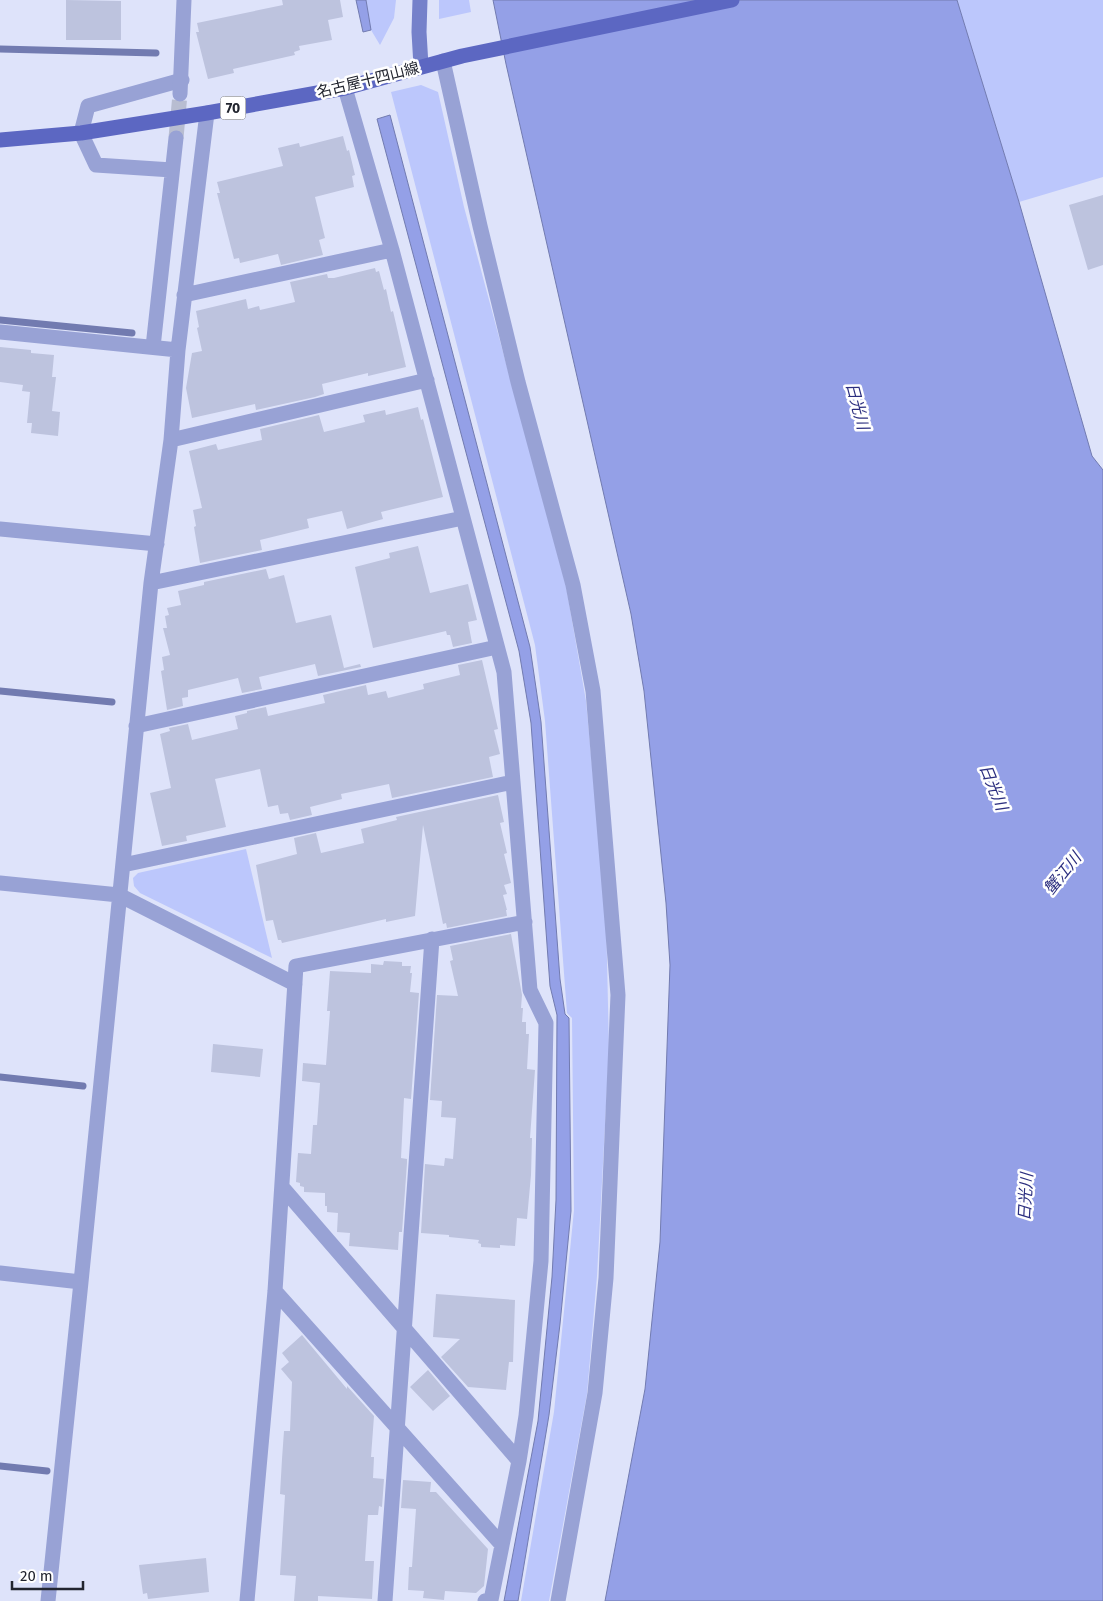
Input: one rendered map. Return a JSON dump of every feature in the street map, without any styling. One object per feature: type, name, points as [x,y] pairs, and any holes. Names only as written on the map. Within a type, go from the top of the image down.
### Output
[{"type":"main road","points":[[420,0],[421,66]]},
{"type":"main road","name":"名古屋十四山線","points":[[0,140],[81,133],[345,88],[462,56],[732,0]]},
{"type":"street","points":[[172,170],[96,165],[81,133],[88,106],[181,87],[184,0]]},
{"type":"street","points":[[443,61],[482,235],[518,382],[573,586],[593,690],[618,994],[606,1278],[595,1393],[558,1601]]},
{"type":"street","points":[[345,88],[392,250],[504,672],[530,990],[546,1023],[541,1262],[526,1416],[519,1461],[491,1600],[485,1601]]},
{"type":"street","points":[[48,1601],[151,583],[171,440],[184,295],[207,113]]},
{"type":"street","points":[[153,347],[176,138]]},
{"type":"street","points":[[184,295],[392,250]]},
{"type":"street","points":[[0,332],[178,350]]},
{"type":"street","points":[[171,440],[427,380]]},
{"type":"street","points":[[151,583],[463,518]]},
{"type":"street","points":[[0,529],[157,544]]},
{"type":"street","points":[[136,726],[497,647]]},
{"type":"street","points":[[122,865],[513,782]]},
{"type":"street","points":[[0,884],[119,896],[295,984]]},
{"type":"street","points":[[247,1601],[275,1291],[296,966],[525,922]]},
{"type":"street","points":[[385,1601],[432,939]]},
{"type":"street","points":[[282,1187],[519,1461]]},
{"type":"street","points":[[0,1273],[81,1282]]},
{"type":"street","points":[[275,1291],[502,1545]]},
{"type":"shaded area","points":[[366,0],[396,0],[394,18],[380,45],[371,30]]},
{"type":"shaded area","points":[[439,0],[469,0],[471,12],[439,19]]},
{"type":"shaded area","points":[[957,0],[1103,0],[1103,177],[1019,202]]},
{"type":"shaded area","points":[[421,85],[438,92],[464,207],[566,586],[586,701],[606,915],[609,1050],[597,1276],[587,1394],[549,1601],[521,1601],[554,1412],[574,1210],[572,1018],[567,1013],[545,721],[535,645],[391,92]]},
{"type":"shaded area","points":[[246,849],[272,958],[140,893],[134,886],[133,878],[138,873]]},
{"type":"water","points":[[356,0],[366,0],[371,30],[363,32]]},
{"type":"water","points":[[493,0],[957,0],[1019,202],[1092,456],[1103,470],[1103,1601],[605,1601],[645,1389],[660,1242],[670,965],[666,903],[644,691],[631,614]]},
{"type":"water","points":[[390,115],[530,647],[541,722],[560,979],[565,1014],[569,1018],[571,1211],[549,1415],[518,1601],[504,1601],[538,1421],[552,1277],[556,1200],[557,1015],[550,986],[531,723],[519,651],[377,119]]},
{"type":"building","points":[[66,0],[121,1],[121,40],[66,40]]},
{"type":"building","points":[[282,0],[340,0],[343,17],[328,20],[332,40],[299,46],[300,50],[294,52],[295,55],[233,69],[234,73],[208,79],[196,32],[199,32],[197,23],[283,5]]},
{"type":"building","points":[[343,136],[347,151],[349,150],[355,175],[352,176],[354,187],[315,197],[325,238],[319,240],[323,255],[281,265],[278,254],[240,263],[239,258],[234,259],[217,193],[220,193],[217,182],[283,166],[278,148],[299,143],[300,147]]},
{"type":"building","points":[[1103,195],[1103,265],[1088,270],[1069,205]]},
{"type":"building","points":[[375,268],[376,272],[379,271],[384,290],[386,289],[391,312],[393,311],[406,367],[368,376],[368,373],[322,384],[324,394],[315,397],[256,410],[255,404],[192,418],[186,388],[192,353],[202,351],[197,328],[199,327],[196,311],[246,299],[248,309],[259,306],[260,310],[295,302],[290,282],[327,274],[328,278],[334,278]]},
{"type":"building","points":[[0,347],[31,350],[31,353],[54,355],[52,377],[56,377],[52,411],[60,412],[58,436],[31,433],[32,423],[27,423],[30,392],[22,391],[23,385],[0,382]]},
{"type":"building","points":[[418,407],[421,420],[423,419],[443,497],[381,512],[383,519],[347,529],[342,511],[307,519],[309,528],[260,540],[262,550],[200,563],[193,510],[202,508],[189,451],[216,444],[218,450],[262,440],[260,429],[319,415],[324,432],[365,422],[363,415],[385,410],[386,415]]},
{"type":"building","points":[[418,546],[430,593],[468,584],[477,620],[468,622],[472,643],[453,647],[450,635],[447,635],[446,631],[373,648],[355,567],[390,558],[389,553]]},
{"type":"building","points":[[266,569],[269,579],[284,575],[296,623],[331,615],[344,668],[360,664],[361,667],[318,676],[315,664],[259,677],[262,689],[242,693],[238,678],[188,690],[188,697],[182,698],[183,706],[167,710],[161,671],[164,670],[162,657],[170,655],[163,628],[167,628],[165,616],[169,615],[167,608],[181,605],[178,591],[204,585],[204,582]]},
{"type":"building","points":[[482,660],[498,729],[494,730],[500,754],[489,757],[493,777],[392,798],[389,784],[341,794],[342,799],[310,807],[312,815],[290,820],[288,813],[280,814],[278,805],[268,807],[260,769],[215,779],[226,827],[186,836],[187,841],[162,846],[150,793],[171,788],[160,734],[170,731],[169,728],[188,724],[192,740],[238,729],[235,716],[247,713],[247,711],[266,707],[268,716],[325,703],[323,695],[366,685],[368,695],[386,691],[388,698],[424,689],[423,684],[460,675],[458,665]]},
{"type":"building","points":[[498,795],[504,822],[500,823],[507,853],[504,854],[511,883],[504,885],[507,894],[503,895],[507,916],[447,928],[446,923],[443,924],[423,825],[415,916],[386,922],[386,919],[282,943],[281,940],[278,940],[273,920],[266,921],[256,865],[297,854],[294,838],[316,833],[321,853],[364,843],[361,829],[397,820],[396,817]]},
{"type":"building","points":[[511,934],[522,995],[522,1022],[526,1022],[526,1034],[529,1034],[527,1069],[535,1070],[530,1138],[532,1138],[531,1175],[527,1219],[517,1218],[515,1246],[500,1245],[500,1248],[481,1247],[481,1244],[478,1243],[479,1240],[421,1233],[425,1164],[444,1166],[445,1158],[453,1159],[456,1118],[441,1117],[442,1101],[430,1100],[437,995],[458,996],[450,961],[453,960],[450,946]]},
{"type":"building","points":[[384,961],[402,962],[402,966],[411,966],[410,992],[419,993],[411,1099],[404,1098],[401,1158],[407,1159],[407,1163],[402,1232],[399,1232],[398,1250],[349,1246],[350,1233],[337,1232],[338,1213],[327,1212],[325,1193],[304,1192],[304,1187],[296,1182],[298,1153],[311,1154],[313,1125],[317,1125],[320,1083],[302,1081],[303,1063],[326,1065],[330,1011],[327,1011],[330,971],[371,973],[371,964],[383,965]]},
{"type":"building","points":[[213,1044],[263,1049],[260,1077],[211,1072]]},
{"type":"building","points":[[436,1294],[515,1300],[513,1362],[509,1362],[506,1390],[468,1387],[441,1357],[460,1339],[433,1337]]},
{"type":"building","points":[[302,1335],[347,1389],[347,1386],[374,1416],[371,1457],[374,1457],[373,1478],[384,1479],[382,1507],[379,1506],[378,1515],[368,1515],[365,1561],[374,1561],[372,1599],[318,1596],[318,1601],[294,1601],[296,1576],[280,1575],[285,1495],[280,1494],[282,1459],[284,1431],[290,1431],[292,1382],[281,1369],[289,1362],[282,1353]]},
{"type":"building","points":[[428,1370],[450,1396],[433,1411],[410,1387]]},
{"type":"building","points":[[403,1480],[431,1482],[430,1492],[436,1492],[488,1549],[484,1586],[476,1593],[445,1591],[444,1600],[423,1598],[424,1591],[408,1590],[409,1567],[412,1567],[416,1509],[401,1508]]},
{"type":"building","points":[[206,1558],[209,1592],[148,1599],[147,1593],[143,1594],[139,1565]]},
{"type":"waterway","points":[[0,49],[156,53]]},
{"type":"waterway","points":[[0,320],[132,333]]},
{"type":"waterway","points":[[0,691],[112,702]]},
{"type":"waterway","points":[[0,1077],[83,1086]]},
{"type":"waterway","points":[[0,1466],[47,1471]]},
{"type":"tunnel","points":[[176,138],[180,94]]},
{"type":"water label","name":"日光川","points":[[858,406]]},
{"type":"water label","name":"日光川","points":[[994,787]]},
{"type":"water label","name":"蟹江川","points":[[1062,873]]},
{"type":"water label","name":"日光川","points":[[1025,1197]]}]
